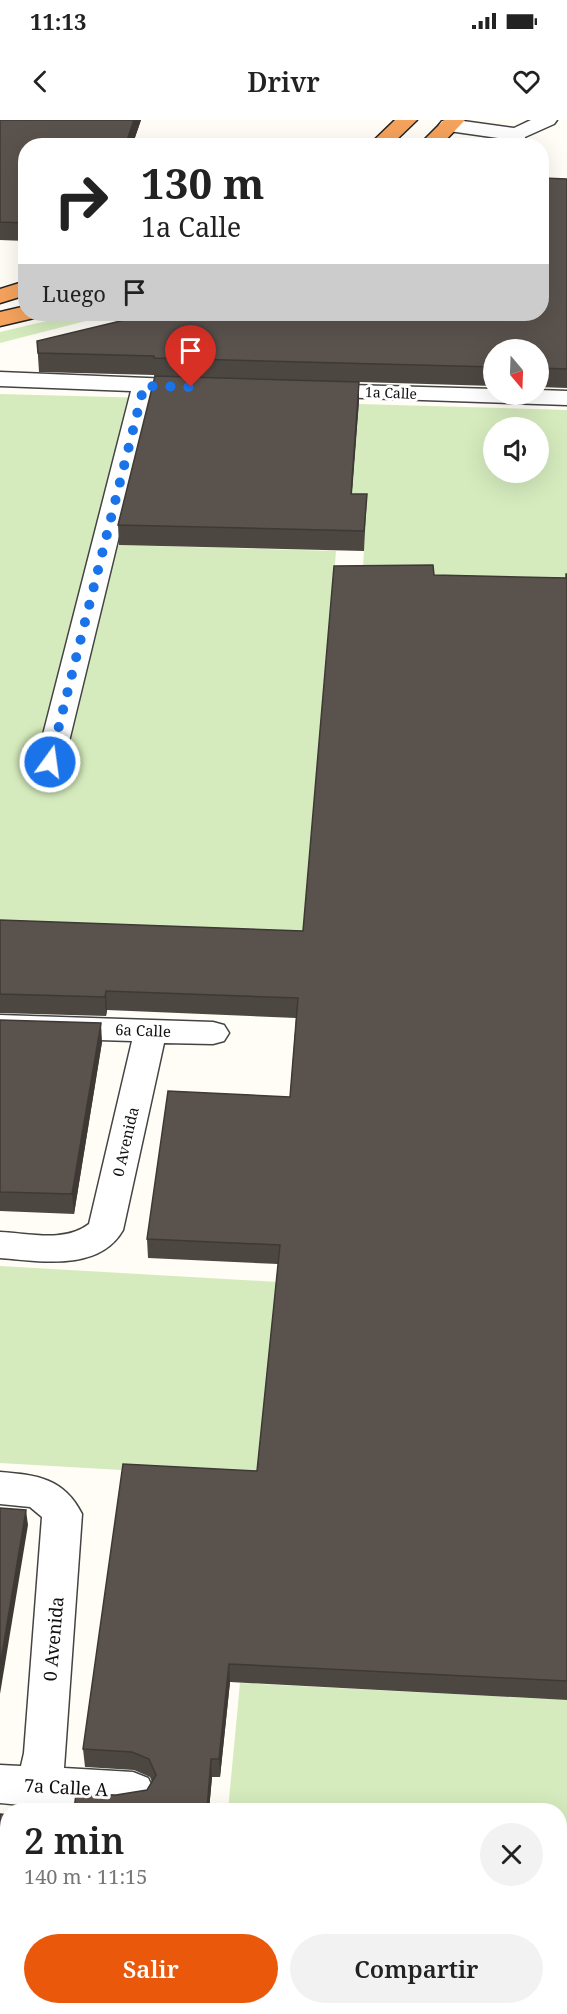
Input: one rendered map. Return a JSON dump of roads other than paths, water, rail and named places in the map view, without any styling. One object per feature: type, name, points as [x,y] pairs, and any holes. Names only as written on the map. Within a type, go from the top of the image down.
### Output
[{"type":"highway","points":[[387,138],[407,120]]},
{"type":"highway","points":[[436,138],[452,123]]},
{"type":"highway","points":[[0,296],[18,290]]},
{"type":"highway","points":[[0,319],[18,315]]},
{"type":"street","points":[[518,138],[547,120]]},
{"type":"street","points":[[452,123],[508,138]]},
{"type":"street","points":[[0,379],[214,388]]},
{"type":"street","points":[[50,762],[144,386]]},
{"type":"street","name":"1a Calle","points":[[297,390],[567,398]]},
{"type":"street","name":"6a Calle","points":[[0,1026],[213,1033]]},
{"type":"street","name":"0 Avenida","points":[[0,1245],[63,1248],[87,1244],[98,1238],[105,1230],[150,1032]]},
{"type":"street","name":"0 Avenida","points":[[0,1488],[36,1491],[48,1497],[57,1504],[62,1514],[63,1525],[45,1753],[19,1785]]},
{"type":"street","name":"7a Calle A","points":[[19,1785],[133,1792]]}]
